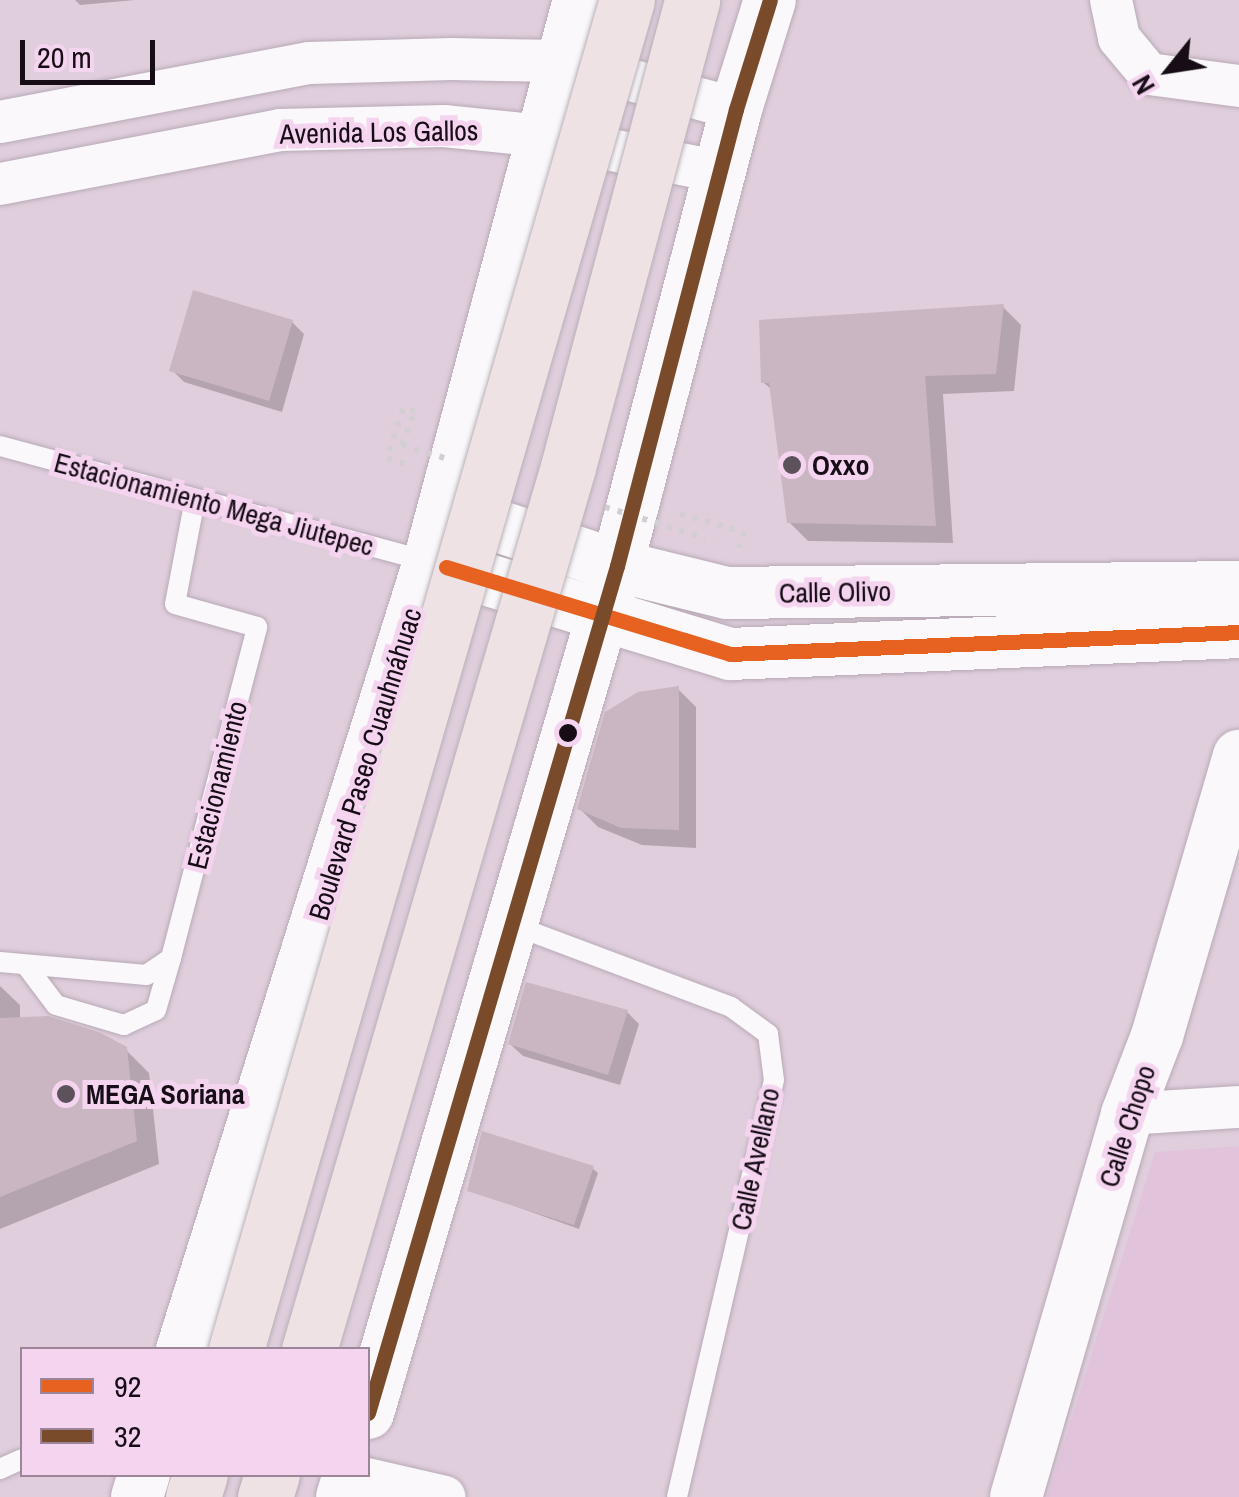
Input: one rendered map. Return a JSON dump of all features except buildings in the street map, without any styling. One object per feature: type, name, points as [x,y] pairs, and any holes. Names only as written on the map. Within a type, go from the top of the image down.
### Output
[{"type":"main road","name":"Boulevard Paseo Cuauhnáhuac","points":[[237,1347],[627,0]]},
{"type":"main road","points":[[310,1347],[568,467],[692,0]]},
{"type":"street","name":"Boulevard Paseo Cuauhnáhuac","points":[[183,1347],[429,562],[578,0]]},
{"type":"street","points":[[370,1406],[618,566],[736,108],[770,0]]},
{"type":"street","points":[[1110,0],[1118,38],[1149,74],[1239,86]]},
{"type":"street","points":[[0,122],[310,62],[561,61],[736,108]]},
{"type":"street","name":"Avenida Los Gallos","points":[[19,181],[280,130],[444,126],[542,136],[721,172]]},
{"type":"street","name":"Calle Olivo","points":[[444,508],[618,566],[727,593],[1239,587]]},
{"type":"street","name":"Calle Olivo","points":[[429,562],[730,654],[1239,632]]},
{"type":"street","name":"Calle Chopo","points":[[1016,1497],[1128,1114],[1157,1036],[1239,756]]},
{"type":"street","points":[[1128,1114],[1239,1106]]},
{"type":"street","points":[[358,1477],[446,1497]]},
{"type":"lane","name":"Estacionamiento Mega Jiutepec","points":[[0,446],[429,562]]},
{"type":"lane","name":"Estacionamiento","points":[[171,958],[257,627],[175,604],[195,499]]},
{"type":"lane","name":"Calle Avellano","points":[[513,925],[731,1007],[768,1034],[774,1080],[677,1497]]},
{"type":"lane","points":[[28,968],[56,1005],[124,1025],[156,1010],[171,958]]},
{"type":"lane","points":[[0,962],[28,968],[146,975],[171,958]]},
{"type":"path","points":[[387,458],[404,409],[415,411],[402,445]]},
{"type":"path","points":[[704,538],[739,548],[744,532],[706,520]]},
{"type":"shaded area","points":[[1239,1146],[1239,1497],[1047,1497],[1155,1152]]},
{"type":"transit line","name":"32","points":[[370,1406],[617,566],[736,109],[770,0]]},
{"type":"transit line","name":"92","points":[[446,567],[730,654],[1239,632]]},
{"type":"place","name":"Oxxo","points":[[792,465]]},
{"type":"place","name":"MEGA Soriana","points":[[66,1094]]}]
